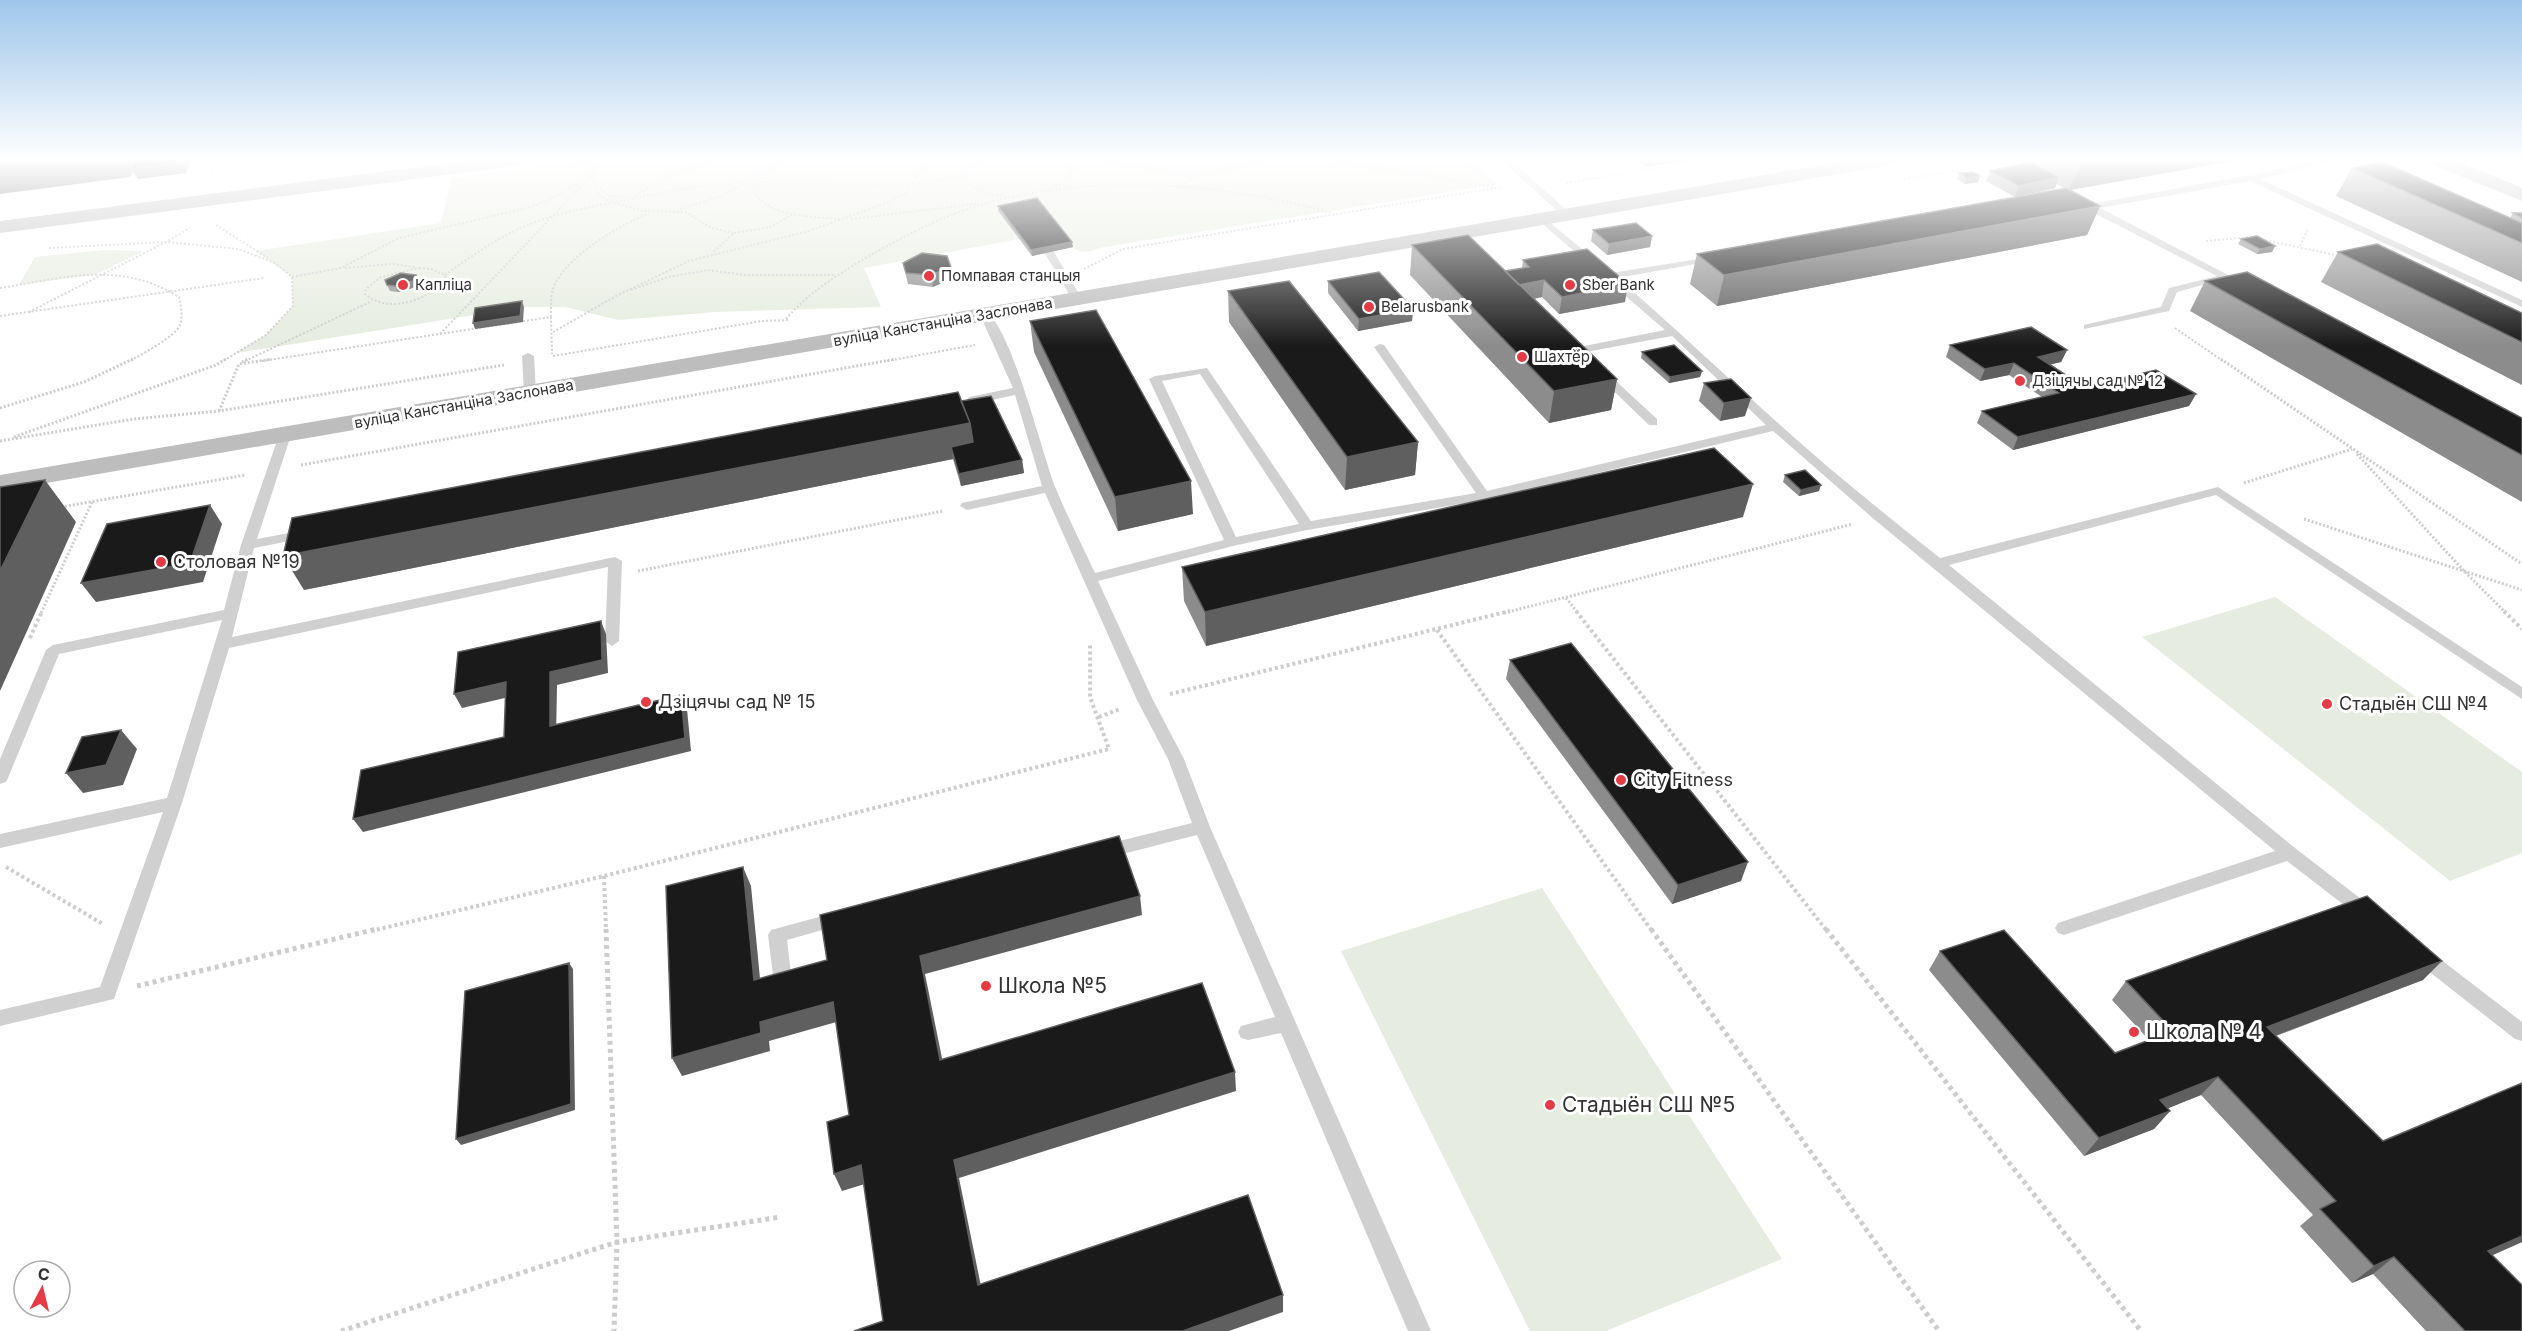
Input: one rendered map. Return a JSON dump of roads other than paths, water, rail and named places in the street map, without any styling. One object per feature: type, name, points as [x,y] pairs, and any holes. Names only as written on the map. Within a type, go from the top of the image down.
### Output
[{"type":"main road","points":[[0,227],[38,222]]},
{"type":"main road","name":"вуліца Канстанціна Заслонава","points":[[0,483],[1524,222]]},
{"type":"lane","points":[[1546,222],[1611,276],[1775,427],[1880,517],[1938,562],[2289,853],[2382,925]]},
{"type":"lane","points":[[2088,327],[2165,309],[2173,290],[2232,280],[2120,222]]},
{"type":"lane","points":[[2346,222],[2522,304]]},
{"type":"lane","points":[[1049,252],[1077,299]]},
{"type":"lane","points":[[1611,276],[1727,255]]},
{"type":"lane","points":[[985,315],[1020,390],[1049,488],[1145,700],[1176,759],[1202,827],[1420,1331]]},
{"type":"lane","points":[[1653,422],[1578,350],[1674,333]]},
{"type":"lane","points":[[1380,347],[1484,496]]},
{"type":"lane","points":[[528,358],[530,393]]},
{"type":"lane","points":[[1232,542],[1155,379],[1203,370],[1307,526]]},
{"type":"lane","points":[[961,402],[1020,390]]},
{"type":"lane","points":[[1089,579],[1232,542],[1307,526],[1484,496],[1775,427]]},
{"type":"lane","points":[[0,1018],[107,993],[174,803],[224,644],[248,546],[285,435]]},
{"type":"lane","points":[[967,506],[1049,488]]},
{"type":"lane","points":[[1938,562],[2218,491],[2522,694]]},
{"type":"lane","points":[[248,546],[318,531]]},
{"type":"lane","points":[[224,644],[615,561],[612,641]]},
{"type":"lane","points":[[0,778],[53,650],[230,614]]},
{"type":"lane","points":[[0,841],[174,803]]},
{"type":"lane","points":[[1087,856],[1202,827]]},
{"type":"lane","points":[[2064,928],[2289,853]]},
{"type":"lane","points":[[784,991],[777,935],[858,914]]},
{"type":"lane","points":[[2410,947],[2522,1033]]},
{"type":"lane","points":[[1248,1032],[1287,1023]]},
{"type":"place","name":"Помпавая станцыя","points":[[929,276]]},
{"type":"place","name":"Капліца","points":[[403,285]]},
{"type":"place","name":"Sber Bank","points":[[1570,285]]},
{"type":"place","name":"Belarusbank","points":[[1369,307]]},
{"type":"place","name":"Шахтёр","points":[[1522,357]]},
{"type":"place","name":"Дзіцячы сад № 12","points":[[2020,381]]},
{"type":"place","name":"Столовая №19","points":[[161,562]]},
{"type":"place","name":"Дзіцячы сад № 15","points":[[646,702]]},
{"type":"place","name":"Стадыён СШ №4","points":[[2327,704]]},
{"type":"place","name":"City Fitness","points":[[1621,780]]},
{"type":"place","name":"Школа №5","points":[[986,986]]},
{"type":"place","name":"Школа № 4","points":[[2134,1032]]},
{"type":"place","name":"Стадыён СШ №5","points":[[1550,1105]]}]
